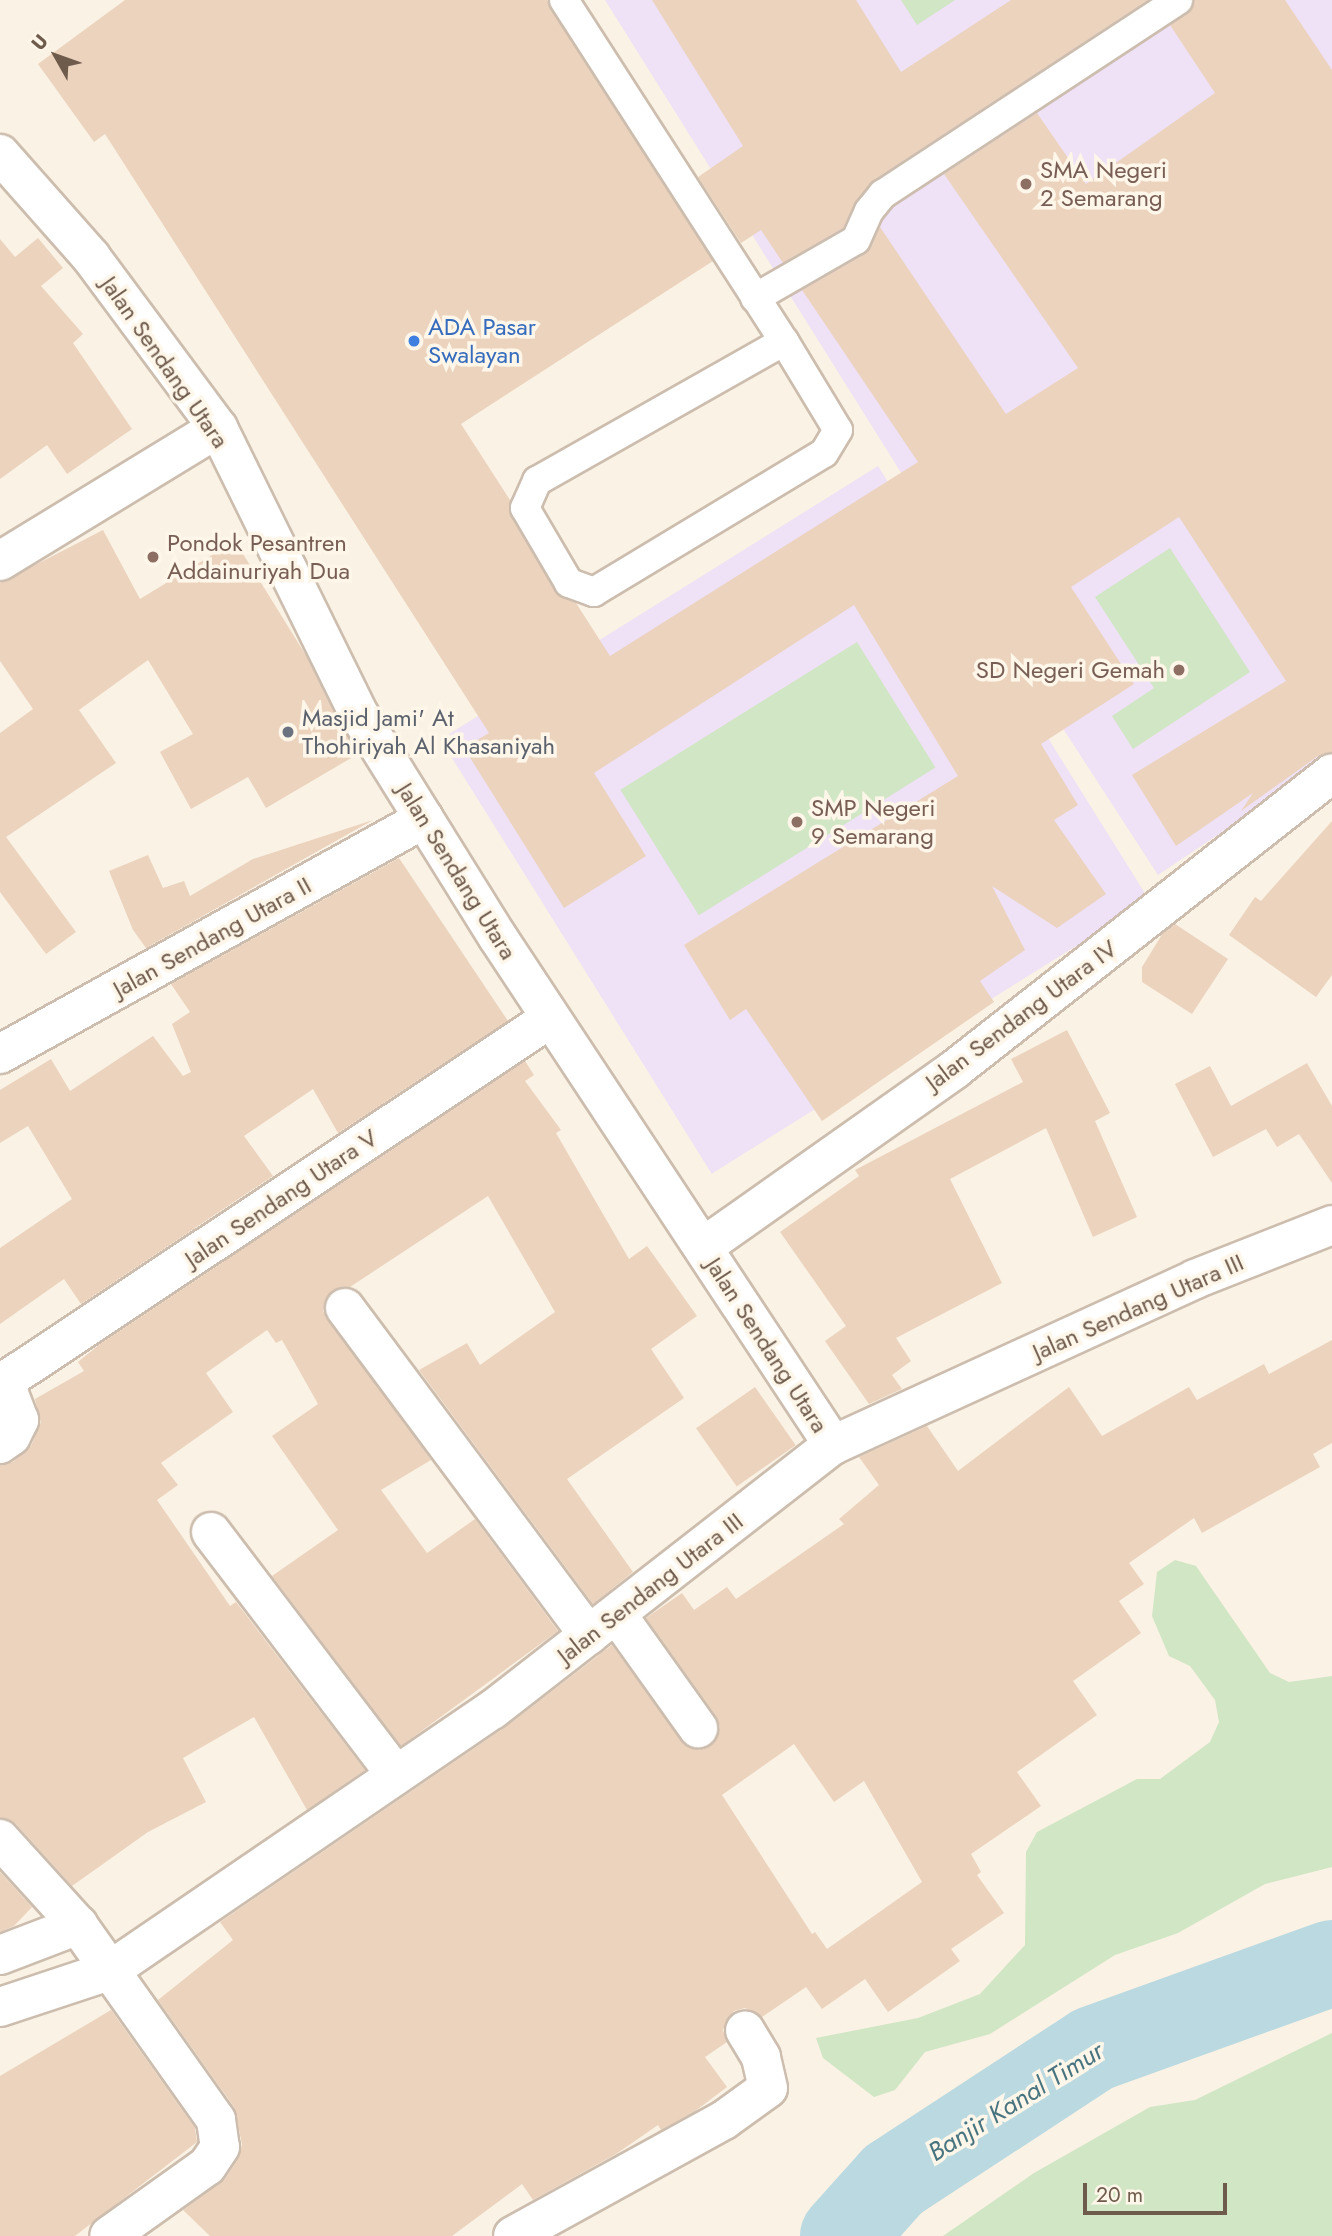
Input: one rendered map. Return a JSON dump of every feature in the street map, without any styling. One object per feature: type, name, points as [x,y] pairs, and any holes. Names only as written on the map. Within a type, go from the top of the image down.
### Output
[{"type":"street","name":"Jalan Sendang Utara","points":[[0,154],[90,257],[218,428],[360,716],[551,1018],[833,1445]]},
{"type":"street","points":[[0,561],[218,428]]},
{"type":"street","name":"Jalan Sendang Utara IV","points":[[703,1247],[955,1069],[1332,774]]},
{"type":"street","name":"Jalan Sendang Utara II","points":[[0,1054],[424,819]]},
{"type":"street","name":"Jalan Sendang Utara V","points":[[0,1444],[11,1436],[19,1420],[8,1391],[11,1377],[551,1018]]},
{"type":"street","name":"Jalan Sendang Utara III","points":[[0,2007],[109,1971],[396,1775],[604,1626],[833,1445],[1195,1279],[1332,1225]]},
{"type":"street","points":[[345,1308],[604,1626],[698,1728]]},
{"type":"street","points":[[211,1532],[396,1775]]},
{"type":"street","points":[[0,1839],[78,1925],[216,2120],[220,2147],[207,2166],[109,2236]]},
{"type":"street","points":[[0,1955],[78,1925]]},
{"type":"street","points":[[513,2236],[724,2120],[768,2088],[766,2070],[745,2030]]},
{"type":"lane","points":[[564,0],[784,341],[838,430],[832,445],[594,592],[585,593],[569,583],[526,508],[537,481],[784,341]]},
{"type":"lane","points":[[755,298],[856,240],[869,211],[883,194],[1178,0]]},
{"type":"shaded area","name":"SMA Negeri 2 Semarang","points":[[605,0],[1332,0],[1332,470],[957,562]]},
{"type":"shaded area","name":"SD Negeri Gemah","points":[[1264,388],[1332,492],[1332,758],[1158,875],[968,582]]},
{"type":"shaded area","name":"SMP Negeri 9 Semarang","points":[[878,466],[1149,900],[712,1174],[440,739]]},
{"type":"green space","points":[[901,0],[955,0],[917,25]]},
{"type":"green space","points":[[1170,548],[1250,672],[1133,749],[1112,716],[1154,688],[1095,597]]},
{"type":"green space","points":[[857,642],[935,768],[699,915],[620,790]]},
{"type":"green space","points":[[1175,1560],[1196,1566],[1270,1673],[1289,1682],[1332,1676],[1332,1867],[1265,1884],[1178,1933],[1115,1955],[990,2034],[925,2052],[895,2090],[874,2097],[823,2058],[816,2038],[918,2018],[980,1994],[1025,1945],[1026,1852],[1037,1832],[1137,1779],[1160,1779],[1210,1742],[1219,1722],[1215,1700],[1190,1666],[1169,1656],[1152,1616],[1157,1572]]},
{"type":"green space","points":[[1332,2033],[1332,2236],[943,2236],[1034,2173],[1150,2107],[1195,2100]]},
{"type":"building","points":[[125,0],[547,0],[713,261],[461,424],[510,500],[511,516],[555,591],[576,603],[610,656],[918,462],[802,290],[865,254],[880,227],[1006,414],[1078,368],[944,174],[1037,113],[1086,184],[1215,93],[1170,25],[1188,13],[1194,0],[1285,0],[1332,70],[1332,752],[1318,756],[1241,811],[1253,793],[1176,846],[1132,775],[1286,681],[1179,517],[1071,587],[1134,684],[1041,744],[1078,805],[1054,820],[1106,894],[1057,928],[992,886],[1025,950],[980,981],[994,1002],[822,1121],[746,1009],[730,1020],[684,945],[958,776],[854,605],[594,773],[646,856],[564,908],[464,748],[489,733],[105,134],[94,142],[38,64]]},
{"type":"building","points":[[652,0],[856,0],[901,72],[1011,0],[1148,0],[874,180],[856,201],[843,228],[783,263],[761,230],[741,243],[698,177],[743,146]]},
{"type":"building","points":[[38,238],[63,268],[41,286],[83,334],[73,343],[132,429],[67,474],[47,445],[0,479],[0,239],[15,257]]},
{"type":"building","points":[[103,530],[140,599],[235,541],[307,657],[358,754],[266,808],[248,777],[191,809],[160,752],[193,734],[148,660],[79,710],[116,763],[6,837],[76,932],[46,954],[0,892],[0,733],[33,709],[0,661],[0,583]]},
{"type":"building","points":[[373,820],[146,948],[133,930],[109,871],[148,855],[163,888],[184,881],[190,896],[253,859]]},
{"type":"building","points":[[1332,821],[1332,975],[1316,997],[1229,935],[1255,897],[1261,901]]},
{"type":"building","points":[[399,858],[508,1021],[338,1133],[313,1089],[244,1136],[273,1176],[81,1304],[64,1279],[0,1324],[0,1248],[72,1199],[28,1126],[0,1143],[0,1090],[51,1059],[70,1091],[153,1036],[183,1076],[191,1072],[172,1024],[190,1012],[171,984]]},
{"type":"building","points":[[1175,924],[1228,959],[1192,1014],[1142,982],[1142,967],[1163,933]]},
{"type":"building","points":[[1067,1030],[1110,1113],[1095,1121],[1137,1217],[1093,1237],[1046,1128],[950,1179],[1002,1283],[896,1338],[911,1361],[892,1375],[902,1389],[869,1404],[825,1341],[846,1326],[780,1232],[859,1176],[855,1170],[1023,1082],[1011,1059]]},
{"type":"building","points":[[525,1061],[534,1075],[525,1081],[561,1130],[556,1133],[629,1259],[647,1246],[697,1316],[651,1349],[684,1398],[567,1479],[633,1572],[593,1604],[419,1370],[467,1343],[480,1365],[555,1312],[488,1196],[350,1287],[333,1290],[323,1311],[431,1460],[381,1490],[427,1553],[475,1519],[558,1631],[401,1746],[272,1576],[338,1530],[272,1436],[318,1404],[282,1340],[276,1343],[267,1330],[206,1373],[233,1412],[161,1463],[178,1485],[157,1500],[230,1606],[236,1602],[365,1770],[307,1810],[254,1717],[183,1758],[206,1802],[148,1832],[72,1886],[16,1824],[0,1818],[0,1465],[13,1462],[31,1446],[41,1422],[35,1399],[84,1371],[78,1362],[100,1344]]},
{"type":"building","points":[[1307,1063],[1332,1106],[1332,1183],[1299,1134],[1277,1147],[1266,1129],[1213,1157],[1175,1084],[1210,1066],[1231,1106]]},
{"type":"building","points":[[1332,1340],[1332,1443],[1313,1454],[1320,1467],[1202,1533],[1194,1518],[1129,1563],[1144,1584],[1119,1601],[1141,1633],[1073,1681],[1097,1715],[1017,1772],[1041,1806],[971,1854],[981,1872],[977,1875],[1004,1913],[951,1949],[960,1961],[888,2012],[865,1979],[822,2009],[806,1987],[762,2017],[745,2008],[734,2011],[723,2030],[727,2042],[705,2057],[727,2087],[694,2112],[661,2130],[658,2125],[616,2154],[533,2200],[522,2184],[452,2236],[210,2236],[183,2210],[225,2179],[238,2159],[242,2144],[234,2107],[158,2000],[233,1940],[220,1922],[504,1728],[612,1645],[681,1741],[699,1750],[711,1745],[720,1727],[716,1716],[646,1618],[682,1593],[694,1610],[727,1587],[736,1599],[844,1524],[839,1519],[879,1485],[859,1457],[927,1426],[958,1471],[1069,1387],[1102,1436],[1189,1387],[1197,1400],[1264,1364],[1269,1374]],"holes":[[[794,1744],[834,1802],[864,1781],[922,1882],[827,1949],[815,1932],[812,1934],[722,1795]]]},
{"type":"building","points":[[755,1387],[796,1445],[737,1486],[696,1428]]},
{"type":"building","points":[[0,1872],[32,1907],[14,1926],[0,1932]]},
{"type":"building","points":[[111,2010],[195,2128],[197,2142],[75,2236],[0,2236],[0,2076]]},
{"type":"waterway","name":"Banjir Kanal Timur","points":[[843,2236],[893,2180],[1093,2049],[1332,1963]]},
{"type":"place","name":"SMA Negeri 2 Semarang","points":[[1026,184]]},
{"type":"place","name":"ADA Pasar Swalayan","points":[[414,341]]},
{"type":"place","name":"Pondok Pesantren Addainuriyah Dua","points":[[153,557]]},
{"type":"place","name":"SD Negeri Gemah","points":[[1179,670]]},
{"type":"place","name":"Masjid Jami' At Thohiriyah Al Khasaniyah","points":[[288,732]]},
{"type":"place","name":"SMP Negeri 9 Semarang","points":[[797,822]]}]
